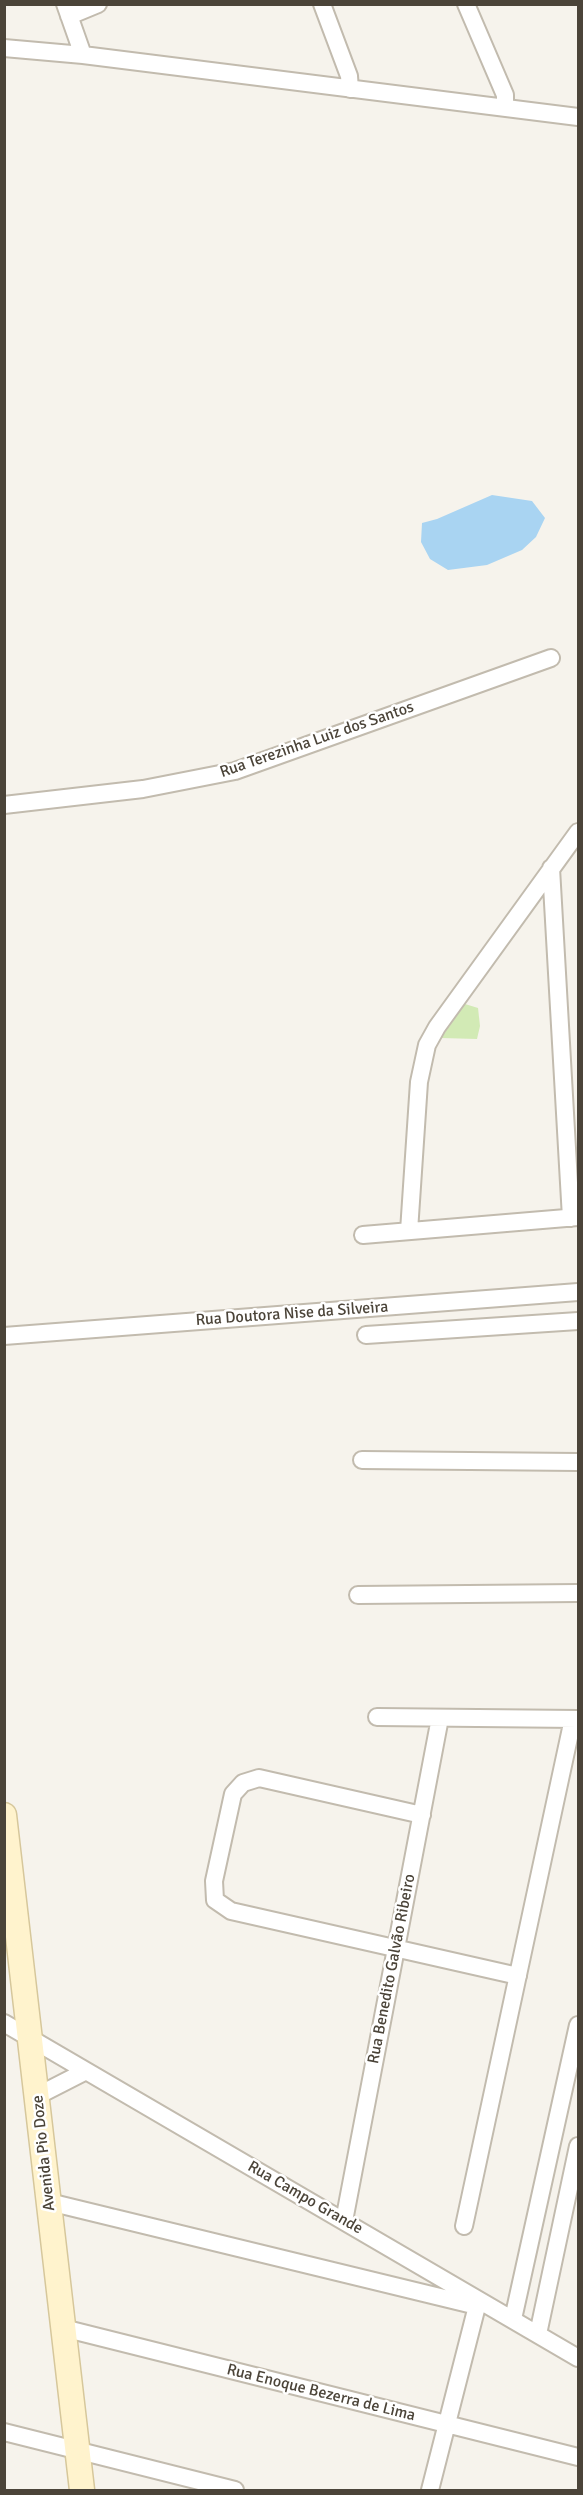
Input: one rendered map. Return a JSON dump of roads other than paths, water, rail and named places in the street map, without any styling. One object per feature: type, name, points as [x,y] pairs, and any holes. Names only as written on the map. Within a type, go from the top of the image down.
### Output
[{"type":"street","points":[[83,56],[67,10],[98,4]]},
{"type":"street","points":[[322,4],[350,76],[350,89]]},
{"type":"street","points":[[466,4],[505,95],[505,108]]},
{"type":"street","points":[[4,48],[579,117]]},
{"type":"street","name":"Rua Terezinha Luiz dos Santos","points":[[4,805],[143,789],[235,771],[551,658]]},
{"type":"street","points":[[409,1231],[419,1082],[427,1046],[437,1028],[550,868],[579,832]]},
{"type":"street","points":[[363,1235],[575,1218],[550,868]]},
{"type":"street","name":"Rua Doutora Nise da Silveira","points":[[4,1336],[579,1292]]},
{"type":"street","points":[[366,1335],[579,1321]]},
{"type":"street","points":[[362,1460],[579,1462]]},
{"type":"street","points":[[358,1594],[579,1593]]},
{"type":"street","points":[[376,1717],[576,1719],[464,2226]]},
{"type":"street","name":"Rua Benedito Galvão Ribeiro","points":[[344,2221],[440,1718]]},
{"type":"street","points":[[422,1815],[259,1778],[243,1783],[233,1794],[214,1881],[215,1900],[231,1911],[518,1976]]},
{"type":"street","name":"Avenida Pio Doze","points":[[4,1815],[82,2490]]},
{"type":"street","name":"Rua Campo Grande","points":[[4,2024],[579,2358]]},
{"type":"street","points":[[513,2319],[579,2025]]},
{"type":"street","points":[[37,2096],[86,2071]]},
{"type":"street","points":[[538,2334],[579,2146]]},
{"type":"street","points":[[49,2202],[496,2310]]},
{"type":"street","points":[[430,2490],[477,2306]]},
{"type":"street","name":"Rua Enoque Bezerra de Lima","points":[[63,2328],[579,2457]]},
{"type":"street","points":[[4,2432],[235,2490]]},
{"type":"water","points":[[492,495],[532,501],[545,518],[536,537],[522,550],[487,565],[448,570],[430,559],[421,542],[422,523],[437,519]]}]
